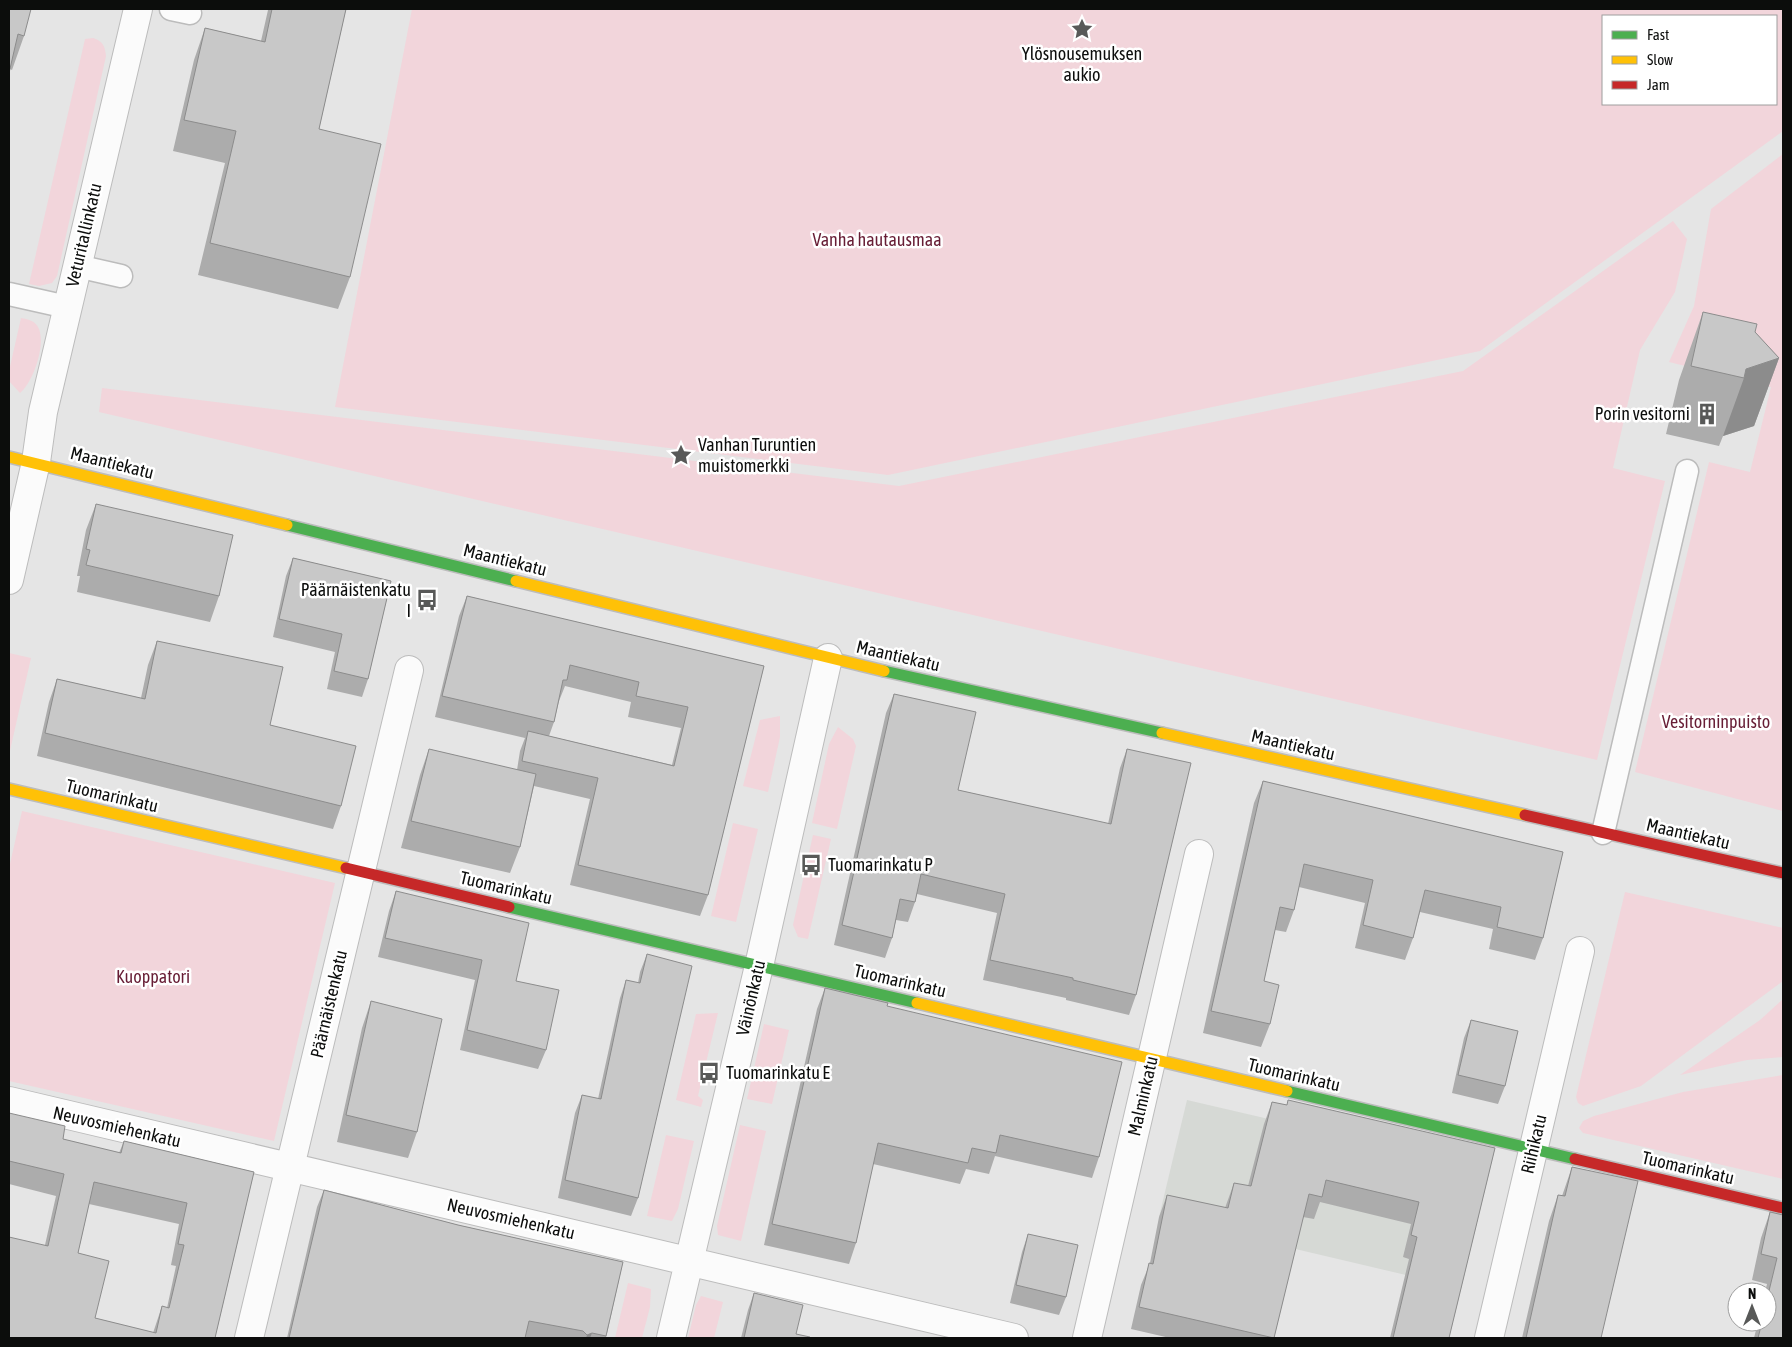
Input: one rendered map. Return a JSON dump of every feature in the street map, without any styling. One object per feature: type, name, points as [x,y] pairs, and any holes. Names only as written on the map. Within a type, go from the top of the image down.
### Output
[{"type":"main road","name":"Maantiekatu","points":[[9,457],[36,462],[828,658],[1783,873]]},
{"type":"main road","name":"Tuomarinkatu","points":[[9,790],[1783,1208]]},
{"type":"street","name":"Veturitallinkatu","points":[[9,580],[36,462],[43,412],[138,9]]},
{"type":"street","name":"Väinönkatu","points":[[670,1338],[759,966],[828,658]]},
{"type":"street","name":"Päärnäistenkatu","points":[[249,1338],[409,670]]},
{"type":"street","name":"Malminkatu","points":[[1087,1338],[1199,854]]},
{"type":"street","name":"Riihikatu","points":[[1489,1338],[1580,951]]},
{"type":"street","name":"Neuvosmiehenkatu","points":[[9,1101],[1014,1338]]},
{"type":"lane","points":[[77,266],[121,276]]},
{"type":"lane","points":[[9,294],[67,308]]},
{"type":"lane","points":[[1603,833],[1687,471]]},
{"type":"shaded area","points":[[1187,1100],[1487,1170],[1457,1287],[1159,1217]]},
{"type":"green space","name":"Vanha hautausmaa","points":[[412,9],[1783,9],[1783,131],[1480,351],[888,475],[335,407]]},
{"type":"green space","points":[[93,38],[103,44],[106,56],[57,276],[52,283],[39,286],[29,284],[85,39]]},
{"type":"green space","name":"Vesitorninpuisto","points":[[1783,154],[1783,811],[1635,772],[1709,462],[1750,472],[1771,387],[1669,362],[1694,306],[1711,209]]},
{"type":"green space","points":[[1673,221],[1687,239],[1675,292],[1640,350],[1613,468],[1665,481],[1597,760],[99,412],[102,388],[899,486],[1463,371]]},
{"type":"green space","points":[[21,318],[37,325],[41,343],[34,372],[30,381],[20,393],[9,381],[9,371]]},
{"type":"green space","points":[[9,653],[31,658],[9,755]]},
{"type":"green space","points":[[780,716],[780,737],[768,792],[743,786],[760,720]]},
{"type":"green space","points":[[838,727],[853,739],[856,746],[837,829],[812,823],[829,744]]},
{"type":"green space","name":"Kuoppatori","points":[[22,811],[335,883],[274,1141],[9,1081],[9,868]]},
{"type":"green space","points":[[733,823],[758,829],[736,922],[711,916]]},
{"type":"green space","points":[[813,835],[831,839],[808,939],[798,937],[793,925]]},
{"type":"green space","points":[[1625,892],[1783,928],[1783,981],[1641,1086],[1583,1106],[1578,1103],[1576,1097]]},
{"type":"green space","points":[[1783,999],[1783,1057],[1747,1060],[1680,1075],[1760,1020]]},
{"type":"green space","points":[[718,1013],[698,1096],[703,1100],[701,1107],[676,1100],[696,1014]]},
{"type":"green space","points":[[764,1024],[789,1030],[772,1104],[747,1099]]},
{"type":"green space","points":[[1783,1075],[1783,1179],[1583,1133],[1579,1128],[1583,1121],[1594,1116],[1683,1092]]},
{"type":"green space","points":[[740,1125],[766,1131],[741,1241],[718,1235],[717,1226]]},
{"type":"green space","points":[[666,1135],[694,1141],[678,1209],[672,1221],[647,1216]]},
{"type":"green space","points":[[628,1283],[651,1289],[650,1307],[642,1338],[615,1338]]},
{"type":"green space","points":[[701,1296],[723,1302],[714,1338],[688,1338],[696,1305]]},
{"type":"building","points":[[9,9],[31,9],[24,36],[18,34],[9,73]]},
{"type":"building","points":[[272,9],[346,9],[319,129],[381,144],[350,277],[210,243],[236,131],[184,120],[205,28],[265,42]]},
{"type":"building","points":[[1703,312],[1757,324],[1755,332],[1779,358],[1746,369],[1744,378],[1691,366]]},
{"type":"building","points":[[96,504],[233,535],[219,596],[86,565],[90,550],[86,549]]},
{"type":"building","points":[[293,558],[391,581],[368,679],[334,671],[342,634],[279,619]]},
{"type":"building","points":[[467,596],[764,666],[708,895],[578,865],[598,778],[522,761],[528,731],[674,766],[688,707],[636,696],[639,682],[570,665],[567,680],[563,680],[554,722],[442,696]]},
{"type":"building","points":[[157,641],[283,667],[270,725],[356,746],[341,806],[45,733],[57,679],[145,699]]},
{"type":"building","points":[[894,694],[976,712],[958,790],[1111,824],[1127,749],[1191,763],[1136,995],[1073,980],[1073,978],[990,960],[1005,894],[921,874],[915,902],[900,899],[892,938],[842,925]]},
{"type":"building","points":[[429,749],[536,774],[520,847],[411,821]]},
{"type":"building","points":[[1263,781],[1563,852],[1543,938],[1497,927],[1501,907],[1425,890],[1413,938],[1363,925],[1373,880],[1304,864],[1294,910],[1280,907],[1264,981],[1279,985],[1270,1024],[1211,1011]]},
{"type":"building","points":[[396,891],[529,923],[516,981],[559,990],[546,1050],[467,1030],[482,960],[385,938]]},
{"type":"building","points":[[647,954],[692,966],[638,1198],[565,1180],[582,1095],[601,1099],[626,980],[640,983]]},
{"type":"building","points":[[825,988],[888,1003],[887,1006],[1122,1062],[1099,1157],[1000,1135],[996,1153],[972,1148],[968,1163],[878,1143],[856,1243],[772,1224]]},
{"type":"building","points":[[371,1001],[442,1019],[417,1132],[346,1115]]},
{"type":"building","points":[[1471,1020],[1518,1031],[1505,1086],[1458,1075]]},
{"type":"building","points":[[1288,1100],[1495,1148],[1449,1338],[1393,1338],[1417,1237],[1411,1235],[1419,1202],[1326,1180],[1322,1197],[1309,1194],[1274,1338],[1139,1307],[1149,1263],[1153,1264],[1167,1195],[1228,1208],[1234,1183],[1251,1186],[1272,1102],[1287,1105]]},
{"type":"building","points":[[9,1113],[65,1126],[63,1139],[121,1153],[124,1141],[254,1172],[215,1338],[9,1338],[9,1237],[48,1246],[64,1174],[9,1161]],"holes":[[[94,1182],[187,1203],[178,1244],[184,1245],[169,1308],[162,1306],[156,1333],[95,1318],[109,1261],[78,1253]]]},
{"type":"building","points":[[1572,1167],[1638,1181],[1601,1338],[1526,1338],[1558,1195],[1565,1196]]},
{"type":"building","points":[[324,1190],[458,1225],[623,1262],[606,1336],[592,1333],[587,1335],[583,1331],[529,1321],[525,1338],[289,1338]]},
{"type":"building","points":[[1770,1212],[1783,1215],[1783,1338],[1758,1338],[1760,1332],[1777,1332],[1777,1282],[1771,1282],[1777,1258],[1761,1254]]},
{"type":"building","points":[[1028,1234],[1078,1245],[1066,1297],[1016,1285]]},
{"type":"building","points":[[754,1293],[803,1305],[796,1334],[810,1338],[744,1338]]},
{"type":"traffic: fast","points":[[287,525],[516,581]]},
{"type":"traffic: fast","points":[[884,671],[1162,733]]},
{"type":"traffic: fast","points":[[509,907],[917,1003]]},
{"type":"traffic: fast","points":[[1287,1091],[1575,1159]]},
{"type":"traffic: slow","points":[[9,457],[287,525]]},
{"type":"traffic: slow","points":[[516,581],[884,671]]},
{"type":"traffic: slow","points":[[1162,733],[1525,815]]},
{"type":"traffic: slow","points":[[9,789],[346,868]]},
{"type":"traffic: slow","points":[[917,1003],[1287,1091]]},
{"type":"traffic: jam","points":[[1525,815],[1783,873]]},
{"type":"traffic: jam","points":[[346,868],[509,907]]},
{"type":"traffic: jam","points":[[1575,1159],[1783,1208]]},
{"type":"place","name":"Ylösnousemuksen aukio","points":[[1082,29]]},
{"type":"place","name":"Porin vesitorni","points":[[1707,414]]},
{"type":"place","name":"Vanhan Turuntien muistomerkki","points":[[681,455]]},
{"type":"place","name":"Päärnäistenkatu I","points":[[427,600]]},
{"type":"place","name":"Tuomarinkatu P","points":[[811,865]]},
{"type":"place","name":"Tuomarinkatu E","points":[[709,1073]]}]
